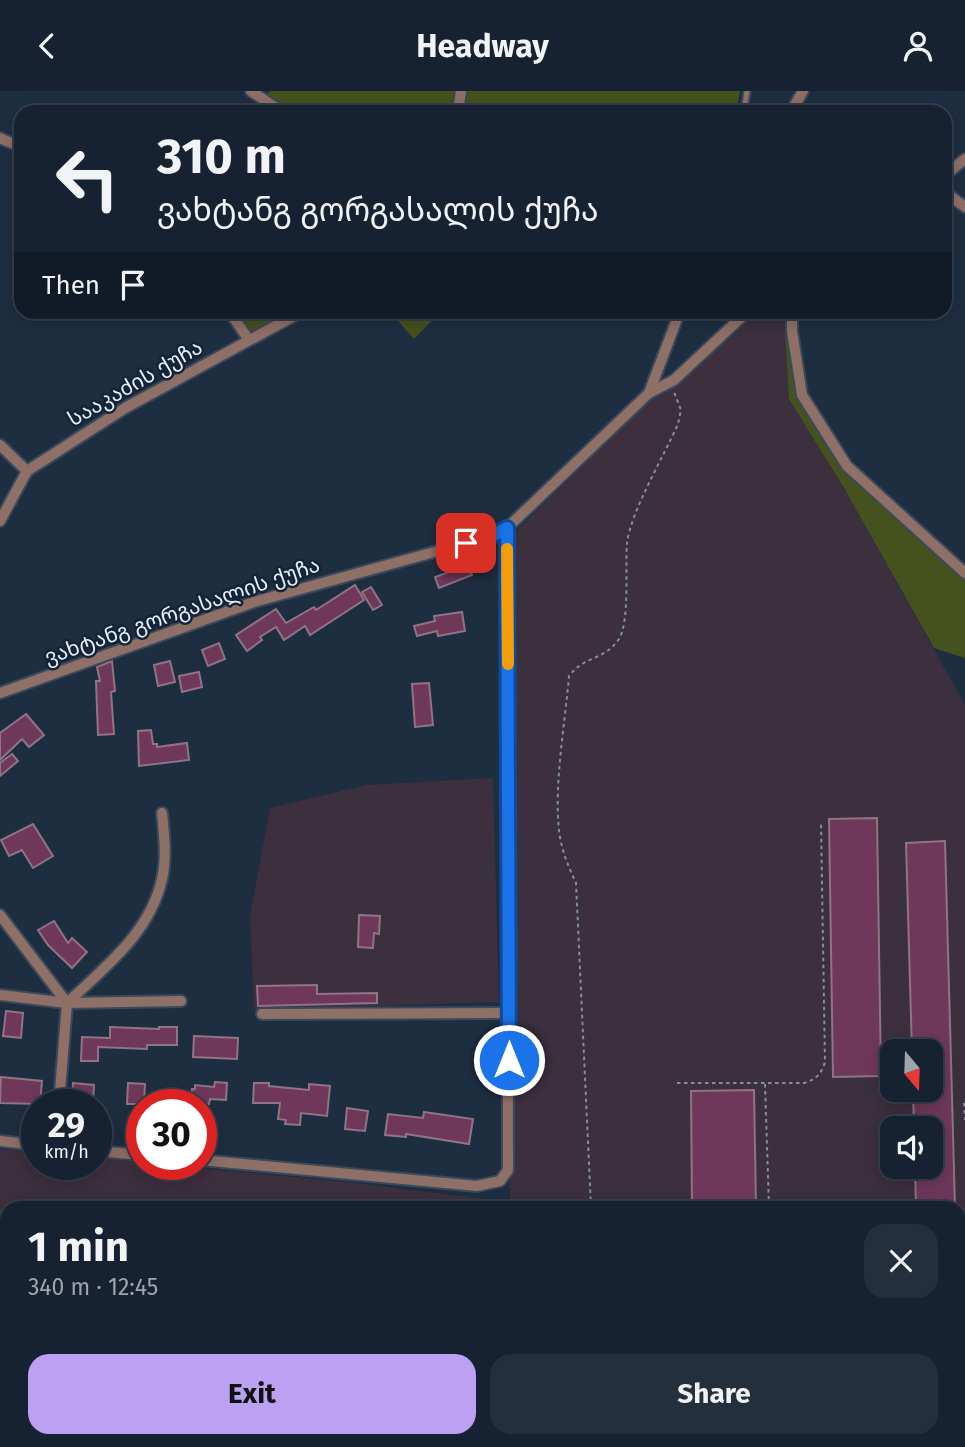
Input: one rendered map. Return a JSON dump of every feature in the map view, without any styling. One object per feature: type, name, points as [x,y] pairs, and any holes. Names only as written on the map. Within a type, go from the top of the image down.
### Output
[{"type":"street","points":[[251,91],[272,105]]},
{"type":"street","points":[[235,319],[250,339]]},
{"type":"street","name":"სააკაძის ქუჩა","points":[[27,471],[125,408],[288,319]]},
{"type":"street","name":"ვახტანგ გორგასალის ქუჩა","points":[[0,693],[254,603],[492,536],[507,528],[649,393],[677,319]]},
{"type":"street","points":[[649,393],[668,385],[739,319]]},
{"type":"street","points":[[792,319],[802,395],[847,466],[965,573]]},
{"type":"street","points":[[0,445],[27,471],[0,521]]},
{"type":"street","points":[[217,1162],[477,1186],[500,1181],[508,1170],[507,528]]},
{"type":"street","points":[[67,1003],[129,944],[154,905],[163,876],[165,846],[162,813]]},
{"type":"street","points":[[0,915],[67,1003],[60,1089]]},
{"type":"street","points":[[0,995],[67,1003],[181,1001]]},
{"type":"street","points":[[262,1014],[509,1013]]},
{"type":"street","points":[[0,1141],[21,1143]]},
{"type":"path","points":[[591,1201],[576,883],[567,862],[559,830],[558,799],[569,676],[582,662],[607,654],[620,637],[624,622],[627,540],[632,521],[672,436],[681,410],[677,395],[668,385]]},
{"type":"path","points":[[677,1083],[804,1083],[816,1079],[825,1062],[821,823]]},
{"type":"path","points":[[765,1083],[769,1201]]},
{"type":"path","points":[[964,1103],[965,1120]]},
{"type":"shaded area","points":[[749,319],[786,319],[789,399],[844,488],[965,705],[965,1201],[510,1201],[512,535],[650,400],[672,388]]},
{"type":"shaded area","points":[[493,778],[499,1002],[254,1010],[250,916],[270,808],[367,785]]},
{"type":"shaded area","points":[[0,1149],[21,1151],[21,1180],[112,1180],[112,1160],[126,1161],[126,1180],[217,1180],[217,1170],[502,1201],[0,1201]]},
{"type":"green space","points":[[270,91],[740,91],[737,105],[272,105],[263,99]]},
{"type":"green space","points":[[234,319],[290,319],[249,340]]},
{"type":"green space","points":[[396,319],[433,319],[414,339]]},
{"type":"green space","points":[[792,331],[802,395],[847,466],[965,573],[965,658],[934,648],[844,488],[789,399],[785,333]]},
{"type":"building","points":[[465,558],[472,575],[439,588],[435,577],[449,572],[447,565]]},
{"type":"building","points":[[355,585],[364,600],[310,635],[305,626],[284,640],[276,627],[260,637],[262,640],[247,651],[236,635],[276,609],[286,623],[314,607],[316,610]]},
{"type":"building","points":[[371,587],[382,605],[373,610],[362,592]]},
{"type":"building","points":[[462,612],[465,631],[438,636],[437,631],[417,636],[414,626],[435,621],[434,616]]},
{"type":"building","points":[[219,643],[225,659],[208,666],[202,650]]},
{"type":"building","points":[[112,661],[115,691],[111,692],[114,734],[98,735],[96,681],[100,681],[97,667]]},
{"type":"building","points":[[170,661],[175,682],[158,686],[154,665]]},
{"type":"building","points":[[199,672],[202,687],[182,692],[179,676]]},
{"type":"building","points":[[429,683],[433,725],[415,727],[412,684]]},
{"type":"building","points":[[26,714],[44,735],[29,747],[22,739],[0,760],[0,733]]},
{"type":"building","points":[[151,730],[153,744],[157,744],[157,747],[187,743],[189,760],[139,766],[138,731]]},
{"type":"building","points":[[12,754],[18,761],[0,776],[0,763]]},
{"type":"building","points":[[877,818],[880,1076],[833,1077],[829,819]]},
{"type":"building","points":[[33,824],[53,856],[33,868],[22,850],[9,856],[1,840]]},
{"type":"building","points":[[945,841],[955,1201],[916,1201],[915,1179],[943,1179],[943,1116],[914,1116],[913,1103],[943,1103],[943,1039],[912,1039],[906,843]]},
{"type":"building","points":[[359,915],[380,916],[379,934],[374,933],[373,948],[358,947]]},
{"type":"building","points":[[54,921],[68,943],[72,938],[87,952],[72,968],[48,945],[38,930]]},
{"type":"building","points":[[317,985],[317,994],[377,993],[377,1003],[258,1006],[257,986]]},
{"type":"building","points":[[6,1011],[23,1013],[21,1038],[3,1036]]},
{"type":"building","points":[[110,1027],[177,1027],[177,1045],[147,1045],[147,1049],[98,1047],[98,1061],[81,1061],[82,1037],[110,1038]]},
{"type":"building","points":[[194,1036],[238,1038],[237,1059],[193,1057]]},
{"type":"building","points":[[1,1077],[42,1081],[41,1089],[21,1089],[21,1104],[0,1103]]},
{"type":"building","points":[[215,1082],[227,1083],[226,1100],[217,1099],[217,1089],[195,1089],[195,1085],[214,1087]]},
{"type":"building","points":[[73,1083],[94,1085],[94,1089],[73,1089]]},
{"type":"building","points":[[128,1083],[145,1084],[145,1089],[128,1089]]},
{"type":"building","points":[[254,1083],[309,1090],[309,1084],[330,1086],[327,1116],[301,1113],[300,1125],[285,1124],[286,1120],[278,1119],[280,1103],[253,1103]]},
{"type":"building","points":[[754,1090],[756,1201],[692,1201],[691,1091]]},
{"type":"building","points":[[347,1108],[368,1111],[365,1131],[345,1129]]},
{"type":"building","points":[[424,1112],[473,1119],[469,1144],[406,1134],[406,1137],[385,1135],[388,1114],[423,1118]]},
{"type":"slow traffic","points":[[507,549],[508,664]]},
{"type":"route","points":[[466,543],[492,536],[507,528],[509,1060]]}]
